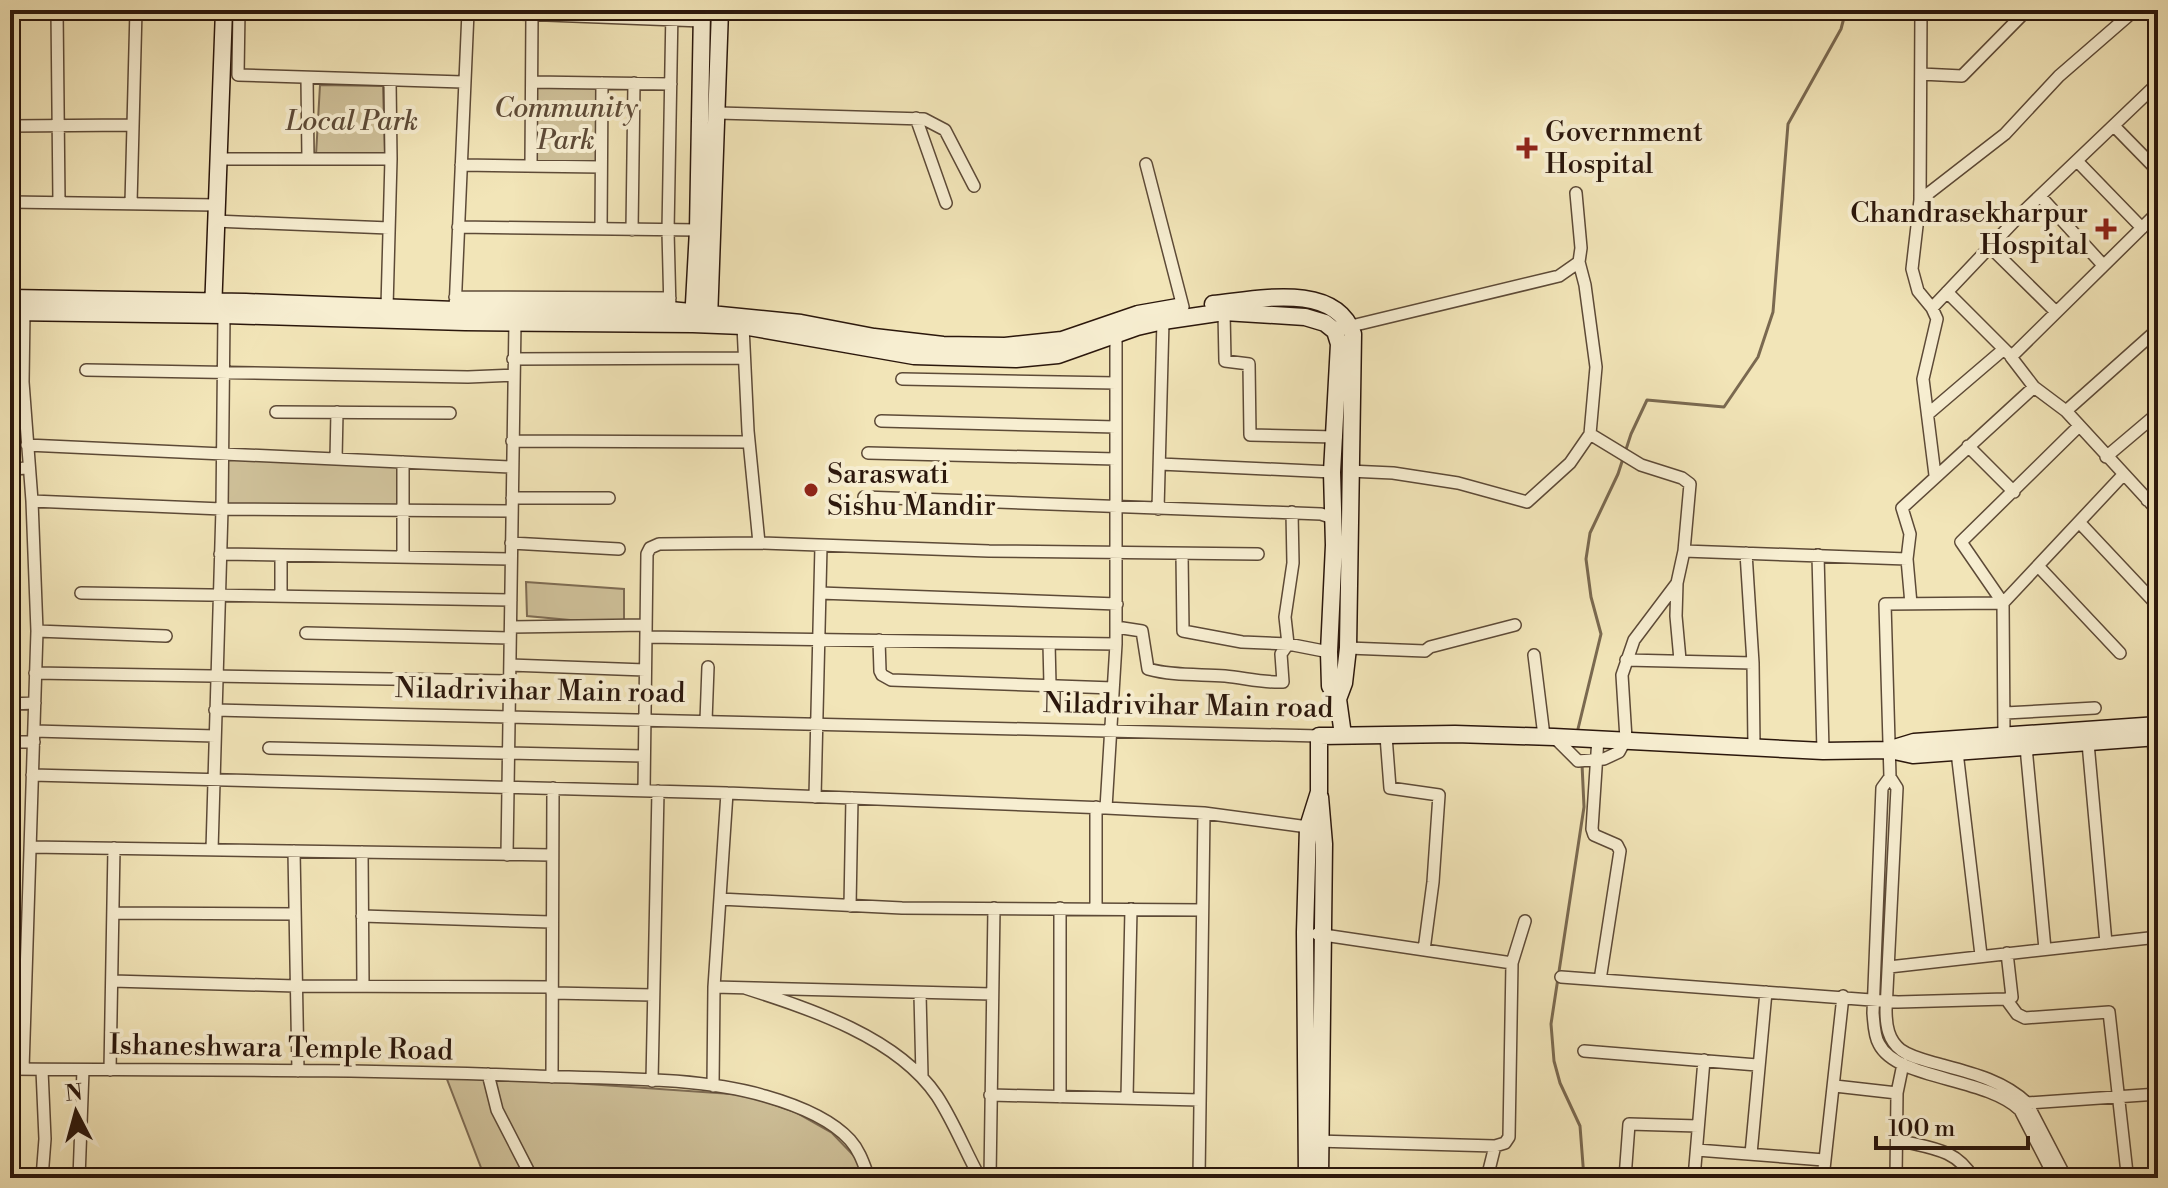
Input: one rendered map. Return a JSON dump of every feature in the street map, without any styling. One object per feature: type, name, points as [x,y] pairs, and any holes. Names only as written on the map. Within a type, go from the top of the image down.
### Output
[{"type":"street","points":[[57,10],[59,202]]},
{"type":"street","points":[[131,203],[136,10]]},
{"type":"street","points":[[212,850],[224,373],[217,310],[216,213],[224,10]]},
{"type":"street","points":[[239,10],[238,75],[463,82]]},
{"type":"street","points":[[419,10],[532,15],[702,16],[698,230],[701,318]]},
{"type":"street","points":[[701,318],[718,113],[720,10]]},
{"type":"street","points":[[1921,10],[1920,200],[1913,277],[1918,291],[1932,308],[1936,326],[1923,379],[1935,475]]},
{"type":"street","points":[[1921,74],[1962,76],[2027,10]]},
{"type":"street","points":[[1920,200],[2005,134],[2059,76],[2135,10]]},
{"type":"street","points":[[455,304],[468,12]]},
{"type":"street","points":[[531,165],[532,15]]},
{"type":"street","points":[[670,304],[668,231],[672,15]]},
{"type":"street","points":[[307,78],[308,159]]},
{"type":"street","points":[[387,307],[390,81]]},
{"type":"street","points":[[532,82],[671,84]]},
{"type":"street","points":[[601,229],[602,83]]},
{"type":"street","points":[[632,230],[634,83]]},
{"type":"street","points":[[1932,308],[2040,196],[2158,83]]},
{"type":"street","points":[[718,113],[916,118],[945,130],[974,186]]},
{"type":"street","points":[[916,118],[946,203]]},
{"type":"street","points":[[10,126],[133,125]]},
{"type":"street","points":[[2114,126],[2158,171]]},
{"type":"street","points":[[218,159],[391,159]]},
{"type":"street","points":[[2077,161],[2142,228]]},
{"type":"street","points":[[1146,164],[1183,307]]},
{"type":"street","points":[[461,165],[601,167]]},
{"type":"street","points":[[1160,464],[1393,473],[1458,483],[1527,502],[1570,463],[1590,434],[1596,367],[1579,262],[1581,248],[1576,193]]},
{"type":"street","points":[[2040,196],[2103,265]]},
{"type":"street","points":[[10,202],[131,203],[389,228]]},
{"type":"street","points":[[1928,414],[2056,312],[2158,212]]},
{"type":"street","points":[[458,227],[698,230]]},
{"type":"street","points":[[1990,247],[2056,312]]},
{"type":"street","points":[[1343,329],[1559,276],[1579,262]]},
{"type":"street","points":[[1947,292],[2007,353],[2034,387],[2066,411],[2158,511]]},
{"type":"street","points":[[10,298],[217,310],[483,316],[670,304]]},
{"type":"street","points":[[455,304],[483,316],[515,322],[701,318],[801,323],[874,337],[943,345],[1005,346],[1062,340],[1138,314],[1183,307],[1273,298],[1305,299],[1335,308],[1344,315],[1339,344],[1336,437],[1341,471],[1348,648],[1344,683],[1338,699]]},
{"type":"street","points":[[16,1069],[30,847],[37,631],[32,501],[17,312],[455,304],[670,304],[701,318],[743,326],[914,356],[977,359],[1058,355],[1163,321],[1224,312],[1305,317],[1325,323],[1353,334],[1341,471],[1333,518],[1329,652],[1330,686],[1338,699],[1343,735]]},
{"type":"street","points":[[1224,312],[1225,361],[1249,364],[1250,435],[1336,437]]},
{"type":"street","points":[[1158,509],[1163,321]]},
{"type":"street","points":[[507,855],[515,322]]},
{"type":"street","points":[[743,326],[749,442],[759,543]]},
{"type":"street","points":[[2066,411],[2158,329]]},
{"type":"street","points":[[1096,909],[1101,808],[1111,731],[1116,644],[1116,335]]},
{"type":"street","points":[[513,359],[744,358]]},
{"type":"street","points":[[86,370],[468,377],[513,375]]},
{"type":"street","points":[[902,379],[1116,383]]},
{"type":"street","points":[[1911,604],[1907,559],[1910,534],[1902,508],[2034,387]]},
{"type":"street","points":[[276,412],[450,413]]},
{"type":"street","points":[[336,459],[337,412]]},
{"type":"street","points":[[2106,457],[2158,413]]},
{"type":"street","points":[[881,421],[1116,427]]},
{"type":"street","points":[[2004,736],[2003,603],[1961,542],[2079,426]]},
{"type":"street","points":[[1590,434],[1631,458],[1690,484],[1684,551],[1677,583],[1680,660]]},
{"type":"street","points":[[512,441],[749,442]]},
{"type":"street","points":[[27,445],[512,467]]},
{"type":"street","points":[[1968,446],[2014,492]]},
{"type":"street","points":[[868,453],[1116,459]]},
{"type":"street","points":[[403,462],[403,557]]},
{"type":"street","points":[[10,469],[28,468]]},
{"type":"street","points":[[2066,1178],[2027,1103],[2001,1084],[1913,1057],[1890,1039],[1886,1024],[1886,1000],[1897,788],[1890,777],[1885,604],[2003,603],[2123,475]]},
{"type":"street","points":[[2147,500],[2158,491]]},
{"type":"street","points":[[864,497],[1292,512],[1333,518]]},
{"type":"street","points":[[512,498],[609,498]]},
{"type":"street","points":[[32,501],[222,509],[512,511]]},
{"type":"street","points":[[1116,627],[1142,631],[1148,669],[1265,683],[1283,682],[1281,654],[1288,644],[1285,617],[1293,563],[1292,512]]},
{"type":"street","points":[[2079,522],[2158,606]]},
{"type":"street","points":[[511,543],[619,549]]},
{"type":"street","points":[[644,791],[647,554],[650,548],[659,544],[759,543],[1258,554]]},
{"type":"street","points":[[815,797],[821,546]]},
{"type":"street","points":[[1684,551],[1907,559]]},
{"type":"street","points":[[1746,553],[1753,663],[1754,746]]},
{"type":"street","points":[[220,554],[511,559]]},
{"type":"street","points":[[1182,554],[1183,631],[1242,642],[1288,644],[1329,652]]},
{"type":"street","points":[[281,555],[281,596]]},
{"type":"street","points":[[1818,555],[1823,751]]},
{"type":"street","points":[[2039,567],[2120,653]]},
{"type":"street","points":[[1534,655],[1556,737],[1578,761],[1596,761],[1619,752],[1626,739],[1622,675],[1626,660],[1634,640],[1677,583]]},
{"type":"street","points":[[81,593],[511,600]]},
{"type":"street","points":[[820,593],[1117,604]]},
{"type":"street","points":[[1348,648],[1425,651],[1430,647],[1515,625]]},
{"type":"street","points":[[37,631],[166,636]]},
{"type":"street","points":[[306,633],[647,631],[819,640],[1116,644]]},
{"type":"street","points":[[879,640],[880,671],[891,680],[1113,688]]},
{"type":"street","points":[[1049,643],[1050,685]]},
{"type":"street","points":[[1626,660],[1753,663]]},
{"type":"street","points":[[510,665],[645,670]]},
{"type":"street","points":[[706,721],[708,667]]},
{"type":"street","points":[[35,673],[510,681]]},
{"type":"street","points":[[10,704],[35,703]]},
{"type":"street","points":[[2005,713],[2095,708]]},
{"type":"street","name":"Niladrivihar Main road","points":[[215,710],[1319,736],[1455,734],[1626,739],[1823,751],[1890,750],[1913,755],[2088,743],[2156,733]]},
{"type":"street","points":[[1890,750],[1914,742],[2004,736],[2156,733],[2158,803]]},
{"type":"street","points":[[10,742],[34,736],[215,736]]},
{"type":"street","points":[[1313,934],[1324,844],[1319,792],[1319,736]]},
{"type":"street","points":[[1386,736],[1390,788],[1439,795],[1433,882],[1424,950]]},
{"type":"street","points":[[1595,738],[1592,829],[1594,835],[1617,845],[1620,851],[1600,980]]},
{"type":"street","points":[[2088,743],[2106,943]]},
{"type":"street","points":[[2026,747],[2045,949]]},
{"type":"street","points":[[269,748],[644,756]]},
{"type":"street","points":[[1957,752],[1981,955]]},
{"type":"street","points":[[32,775],[727,793],[1101,808],[1204,813],[1308,827]]},
{"type":"street","points":[[1890,777],[1882,788],[1873,1000],[1877,1041],[1885,1052],[1903,1064],[2004,1096],[2020,1110],[2055,1178]]},
{"type":"street","points":[[552,1077],[553,788]]},
{"type":"street","points":[[652,1081],[658,791]]},
{"type":"street","points":[[1307,1178],[1313,1141],[1313,934],[1308,827],[1319,792]]},
{"type":"street","points":[[713,1086],[714,987],[727,793]]},
{"type":"street","points":[[850,906],[852,798]]},
{"type":"street","points":[[1199,1178],[1204,813]]},
{"type":"street","points":[[30,847],[551,855]]},
{"type":"street","points":[[110,1070],[114,848]]},
{"type":"street","points":[[294,851],[298,1071]]},
{"type":"street","points":[[362,852],[363,986]]},
{"type":"street","points":[[720,899],[850,906],[1202,910]]},
{"type":"street","points":[[990,1178],[994,908]]},
{"type":"street","points":[[1060,908],[1060,1097]]},
{"type":"street","points":[[1127,1098],[1131,909]]},
{"type":"street","points":[[113,913],[295,914]]},
{"type":"street","points":[[362,916],[551,922]]},
{"type":"street","points":[[1313,1141],[1495,1146],[1505,1143],[1509,1137],[1512,963],[1525,921]]},
{"type":"street","points":[[1313,934],[1512,963]]},
{"type":"street","points":[[1889,967],[2158,937]]},
{"type":"street","points":[[1561,977],[1873,1000],[2006,999],[2012,997],[2007,953]]},
{"type":"street","points":[[112,981],[653,995]]},
{"type":"street","points":[[714,987],[992,994]]},
{"type":"street","points":[[745,988],[836,1020],[884,1048],[922,1076],[951,1120],[980,1178]]},
{"type":"street","points":[[1751,1154],[1766,992]]},
{"type":"street","points":[[920,994],[922,1076]]},
{"type":"street","points":[[1823,1178],[1843,996]]},
{"type":"street","points":[[2006,999],[2017,1014],[2025,1018],[2109,1012],[2127,1173]]},
{"type":"street","points":[[1584,1051],[1757,1065]]},
{"type":"street","points":[[1694,1178],[1704,1060]]},
{"type":"street","points":[[1896,1178],[1897,1093],[1903,1064]]},
{"type":"street","name":"Ishaneshwara Temple Road","points":[[16,1069],[488,1074],[713,1086],[765,1096],[821,1120],[850,1140],[861,1156],[869,1178]]},
{"type":"street","points":[[42,1070],[45,1139],[42,1178]]},
{"type":"street","points":[[79,1178],[83,1070]]},
{"type":"street","points":[[488,1074],[497,1110],[532,1178]]},
{"type":"street","points":[[1835,1086],[1897,1093]]},
{"type":"street","points":[[2027,1103],[2158,1094]]},
{"type":"street","points":[[990,1095],[1200,1100]]},
{"type":"street","points":[[1625,1178],[1629,1124],[1698,1126]]},
{"type":"street","points":[[1898,1140],[1948,1153],[1965,1163],[1973,1178]]},
{"type":"street","points":[[1313,1141],[1320,1178]]},
{"type":"street","points":[[1487,1178],[1495,1146]]},
{"type":"street","points":[[1697,1150],[1824,1160]]},
{"type":"green space","name":"Community Park","points":[[532,82],[602,83],[601,167],[531,165]]},
{"type":"green space","name":"Local Park","points":[[320,85],[383,86],[385,155],[316,155]]},
{"type":"green space","points":[[222,454],[403,462],[403,510],[222,509]]},
{"type":"green space","points":[[526,582],[624,589],[624,625],[527,616]]},
{"type":"green space","points":[[445,1074],[746,1095],[795,1112],[832,1133],[856,1158],[863,1178],[485,1178]]},
{"type":"waterway","points":[[1577,733],[1601,634],[1591,597],[1586,559],[1590,533],[1618,474],[1631,434],[1647,400],[1724,407],[1758,357],[1773,312],[1788,124],[1841,29],[1846,10]]},
{"type":"waterway","points":[[1582,764],[1584,807],[1551,1024],[1554,1061],[1560,1083],[1580,1126],[1584,1178]]},
{"type":"place","name":"Government Hospital","points":[[1527,148]]},
{"type":"place","name":"Chandrasekharpur Hospital","points":[[2106,229]]},
{"type":"place","name":"Saraswati Sishu Mandir","points":[[811,490]]}]
